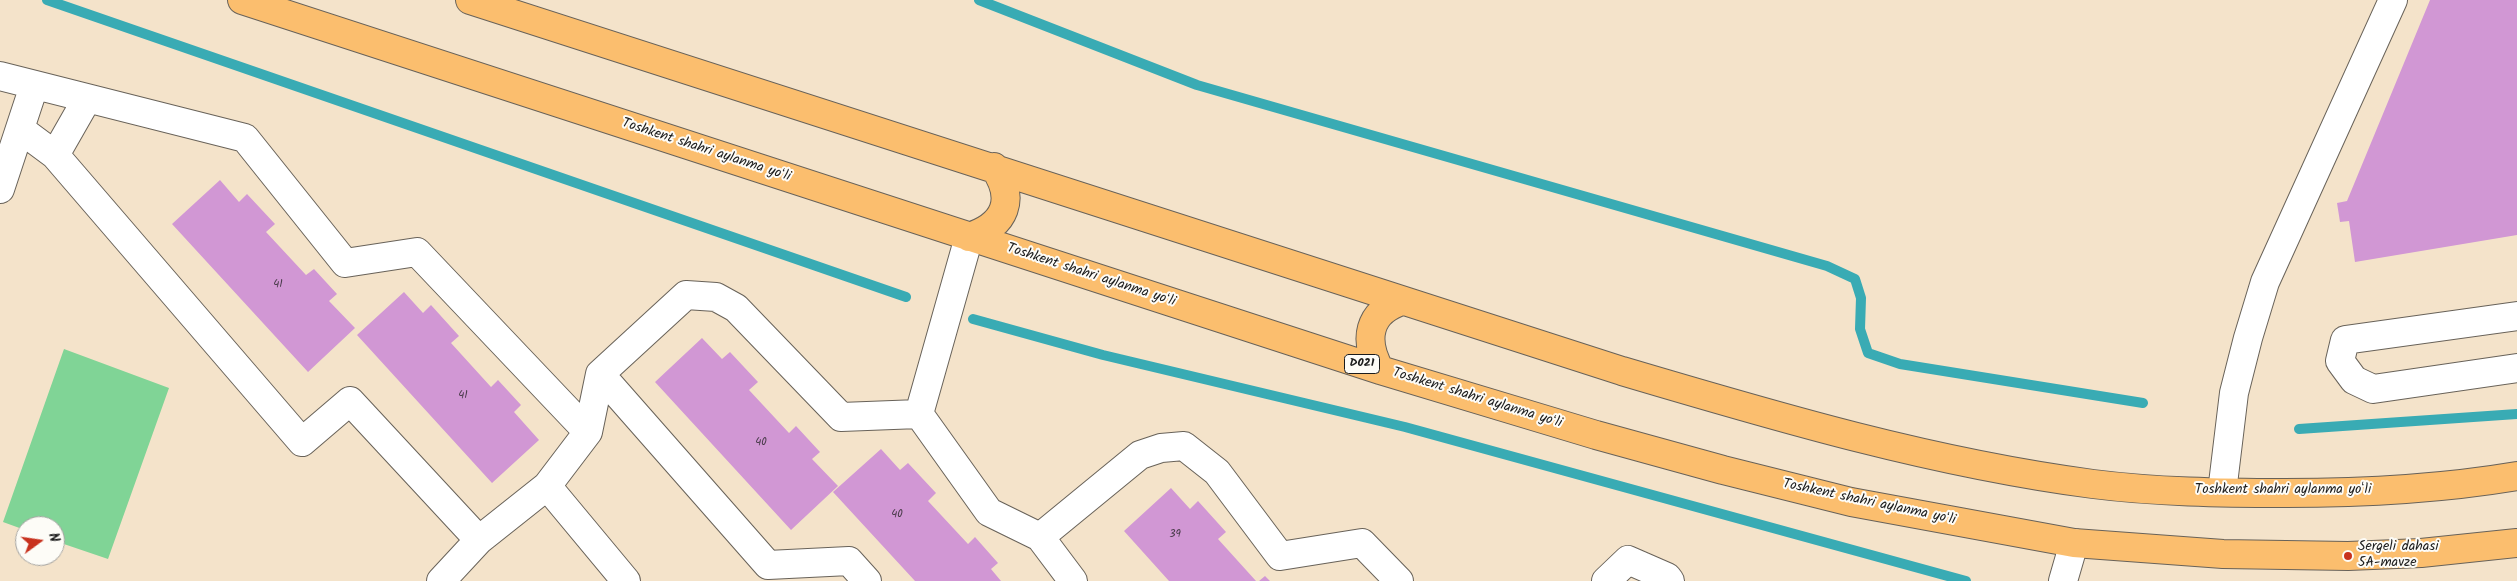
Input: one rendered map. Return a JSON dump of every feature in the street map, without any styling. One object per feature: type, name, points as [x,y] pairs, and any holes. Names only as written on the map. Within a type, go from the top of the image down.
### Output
[{"type":"highway","name":"Toshkent shahri aylanma yoʻli","points":[[242,0],[1380,370],[1596,435],[1723,470],[1851,502],[2074,543],[2223,554],[2348,556],[2421,553],[2517,543]]},
{"type":"highway","name":"Toshkent shahri aylanma yoʻli","points":[[470,0],[994,167],[1631,374],[1880,443],[1986,466],[2093,484],[2168,490],[2341,493],[2482,482],[2517,476]]},
{"type":"highway","points":[[969,237],[992,227],[1005,209],[1005,190],[1001,178],[994,167]]},
{"type":"highway","points":[[1380,370],[1371,350],[1372,326],[1384,310],[1402,301]]},
{"type":"lane","points":[[2222,492],[2234,393],[2265,282],[2393,0]]},
{"type":"lane","points":[[0,76],[245,138],[345,263],[417,252],[588,432]]},
{"type":"lane","points":[[0,189],[34,86]]},
{"type":"lane","points":[[55,155],[87,99]]},
{"type":"lane","points":[[20,130],[55,155],[302,442],[350,401],[480,540]]},
{"type":"lane","points":[[919,414],[969,237]]},
{"type":"lane","points":[[441,581],[480,540],[547,486],[588,432],[600,374],[686,295],[716,297],[736,308],[841,417],[919,414]]},
{"type":"lane","points":[[2517,316],[2345,340],[2340,361],[2354,380],[2373,389],[2517,368]]},
{"type":"lane","points":[[600,374],[768,565],[849,560],[867,581]]},
{"type":"lane","points":[[919,414],[989,512],[1040,537],[1073,581]]},
{"type":"lane","points":[[1040,537],[1140,455],[1161,448],[1184,446],[1217,472],[1280,556],[1362,542],[1399,581]]},
{"type":"lane","points":[[547,486],[626,581]]},
{"type":"lane","points":[[2063,581],[2074,543]]},
{"type":"lane","points":[[1606,581],[1628,560],[1667,577],[1670,581]]},
{"type":"green space","points":[[64,349],[169,388],[108,559],[65,544],[65,516],[15,516],[15,526],[3,522]]},
{"type":"building","points":[[2430,0],[2517,0],[2517,235],[2355,262],[2349,221],[2340,222],[2337,203],[2347,201]]},
{"type":"building","points":[[220,180],[239,202],[247,194],[275,224],[266,232],[306,275],[314,269],[337,294],[329,301],[355,328],[308,372],[172,224]]},
{"type":"building","points":[[404,292],[423,313],[431,305],[459,336],[451,343],[491,387],[498,380],[521,405],[514,412],[539,440],[492,483],[357,335]]},
{"type":"building","points":[[702,338],[722,359],[730,352],[758,382],[749,390],[789,433],[796,426],[820,452],[812,459],[838,486],[791,530],[655,382]]},
{"type":"building","points":[[881,449],[900,470],[908,463],[936,493],[928,501],[968,544],[975,537],[998,563],[991,569],[1001,581],[915,581],[833,492]]},
{"type":"building","points":[[1171,488],[1190,509],[1198,501],[1226,532],[1218,539],[1256,581],[1169,581],[1124,531]]},
{"type":"building","points":[[1265,576],[1270,581],[1259,581]]},
{"type":"waterway","points":[[47,0],[906,297]]},
{"type":"waterway","points":[[979,0],[1197,85],[1827,266],[1855,279],[1861,298],[1860,329],[1868,353],[1900,364],[2143,403]]},
{"type":"waterway","points":[[973,319],[1103,355],[1405,427],[1966,581]]},
{"type":"waterway","points":[[2299,429],[2517,414]]},
{"type":"place","name":"Sergeli dahasi 5A-mavze","points":[[2348,556]]}]
